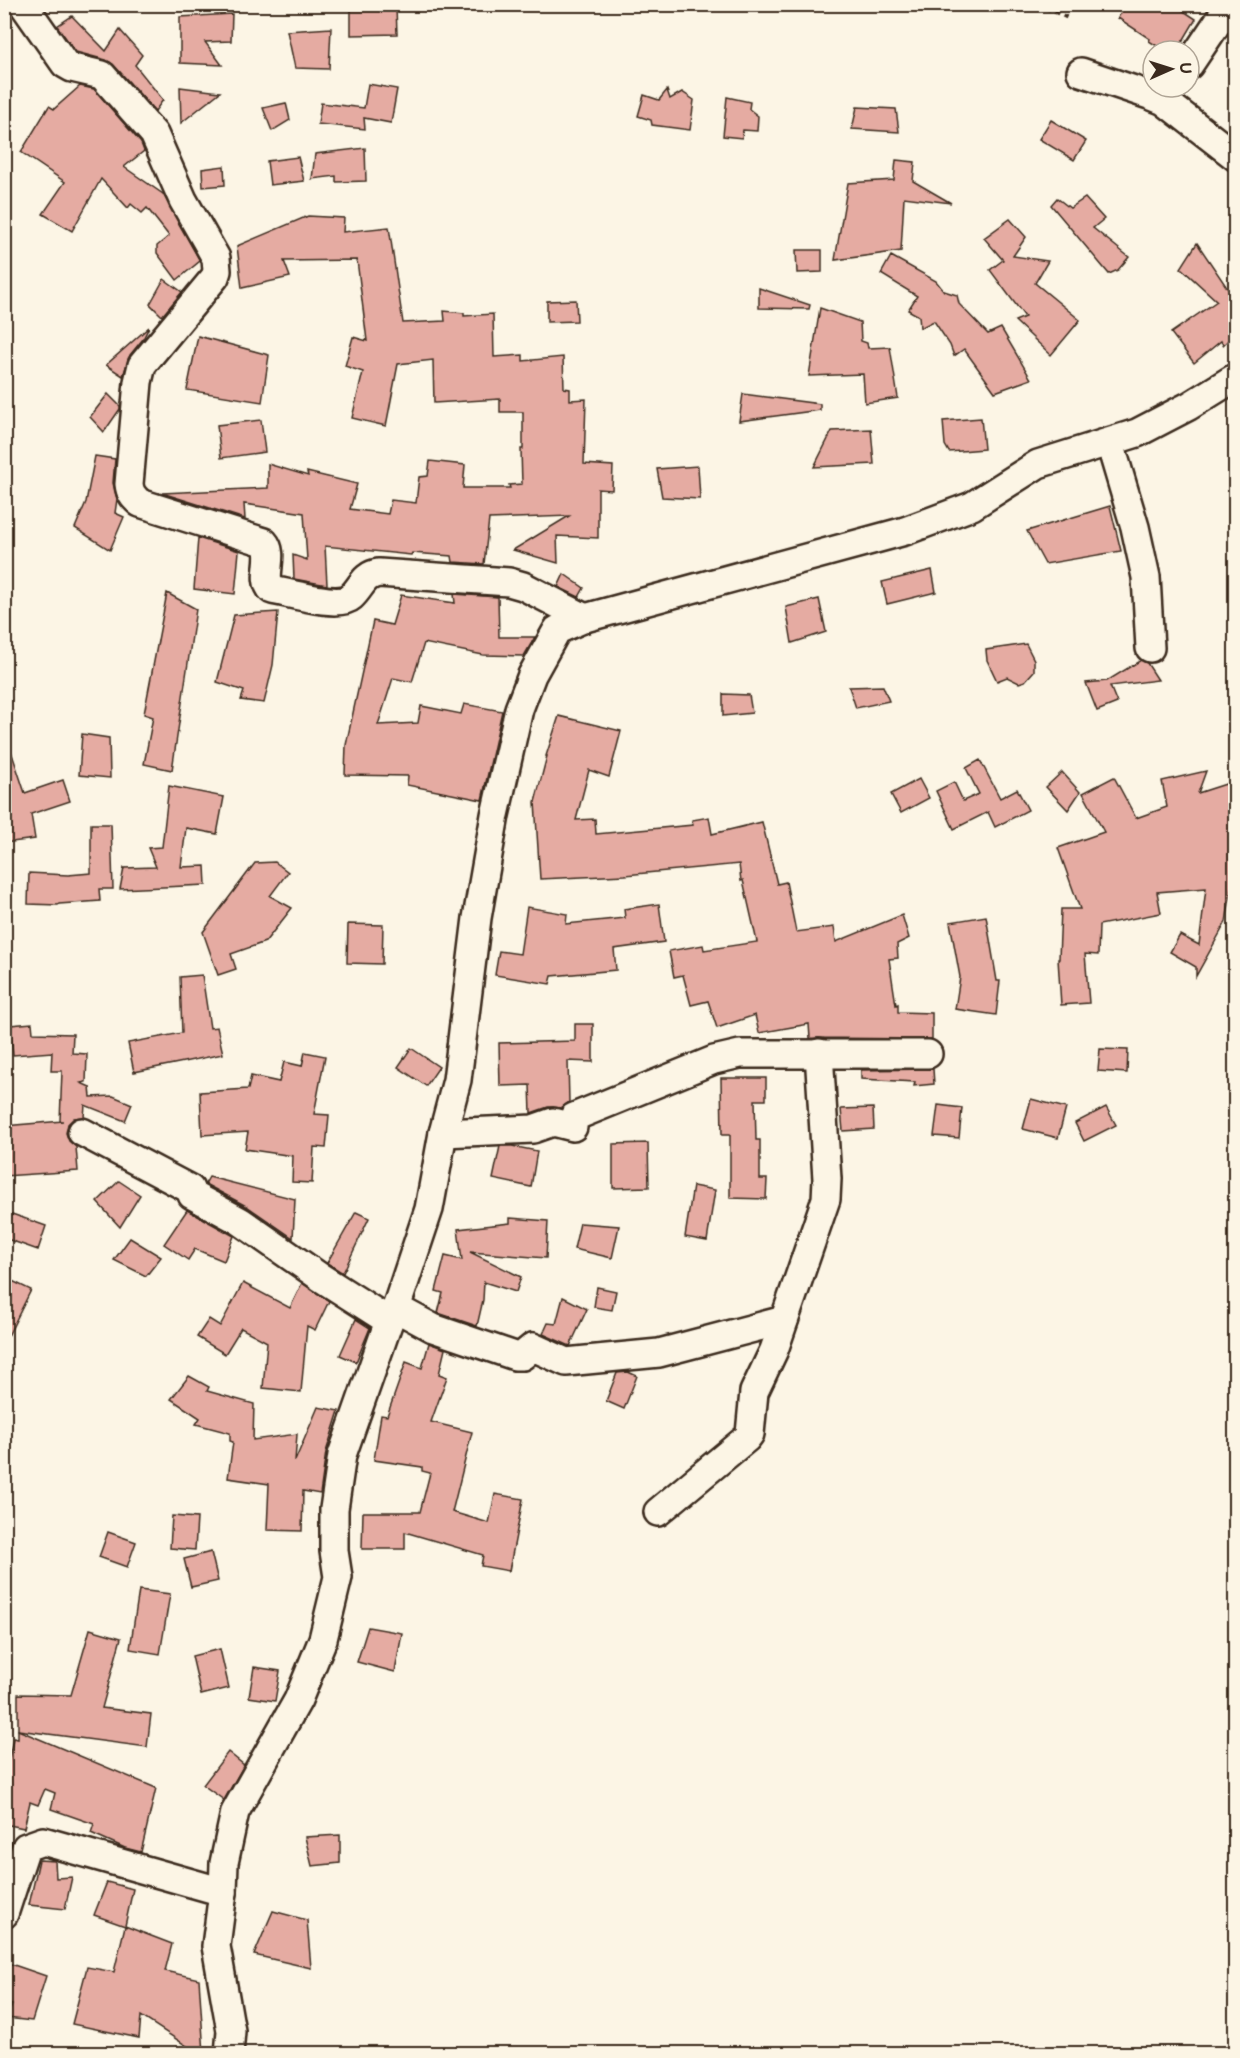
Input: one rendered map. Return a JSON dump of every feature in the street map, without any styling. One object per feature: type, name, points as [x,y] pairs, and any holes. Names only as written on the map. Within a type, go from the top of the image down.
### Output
[{"type":"street","points":[[23,4],[65,64],[72,68],[102,75],[154,134],[183,200],[216,258],[215,277],[142,364],[138,382],[129,484],[130,493],[134,498],[140,503],[264,542],[269,550],[268,587],[272,590],[339,602],[351,597],[366,577],[379,573],[509,582],[523,586],[585,618]]},
{"type":"street","points":[[1201,47],[1230,4]]},
{"type":"street","points":[[1081,72],[1141,92]]},
{"type":"street","points":[[1174,99],[1236,157]]},
{"type":"street","points":[[229,2054],[231,2031],[216,1946],[224,1863],[235,1812],[298,1700],[323,1640],[338,1577],[334,1551],[334,1509],[342,1455],[429,1209],[443,1133],[457,1080],[477,918],[495,815],[519,709],[532,675],[557,630],[585,618],[904,531],[972,506],[1038,464],[1137,433],[1189,406],[1236,377]]},
{"type":"street","points":[[1110,443],[1135,527],[1146,577],[1150,648]]},
{"type":"street","points":[[443,1133],[533,1129],[553,1122],[573,1127],[574,1117],[727,1056],[754,1053],[928,1054]]},
{"type":"street","points":[[658,1512],[747,1438],[751,1428],[754,1392],[774,1350],[826,1199],[819,1053]]},
{"type":"street","points":[[82,1132],[189,1189],[192,1195],[240,1221],[320,1277],[393,1314],[515,1356],[522,1356],[533,1347],[566,1362],[665,1352],[784,1320]]},
{"type":"street","points":[[4,1914],[26,1847],[44,1841],[223,1892]]},
{"type":"path","points":[[1038,4],[1068,18]]},
{"type":"building","points":[[1126,4],[1173,4],[1196,19],[1184,39],[1150,39],[1118,18]]},
{"type":"building","points":[[396,7],[397,34],[351,35],[351,8]]},
{"type":"building","points":[[232,14],[231,41],[205,42],[222,65],[180,63],[180,17]]},
{"type":"building","points":[[72,16],[106,51],[120,30],[142,55],[135,65],[163,100],[155,111],[113,64],[76,52],[57,26]]},
{"type":"building","points":[[331,28],[329,69],[295,68],[287,31]]},
{"type":"building","points":[[368,84],[397,89],[391,123],[364,118],[365,129],[318,124],[321,103],[364,108]]},
{"type":"building","points":[[80,86],[94,89],[141,143],[144,151],[124,167],[163,194],[200,261],[177,280],[157,253],[157,246],[169,236],[147,208],[142,213],[131,204],[128,208],[101,179],[72,231],[43,214],[65,182],[21,152],[49,106],[54,109]]},
{"type":"building","points":[[180,87],[220,92],[181,123]]},
{"type":"building","points":[[667,90],[670,99],[682,92],[694,100],[690,130],[652,125],[651,120],[638,116],[644,95],[659,100]]},
{"type":"building","points":[[727,97],[750,102],[749,109],[758,116],[757,131],[743,130],[742,138],[723,136]]},
{"type":"building","points":[[286,103],[290,120],[272,131],[263,108]]},
{"type":"building","points":[[857,107],[896,109],[899,132],[852,129]]},
{"type":"building","points":[[1051,120],[1086,141],[1074,160],[1039,139]]},
{"type":"building","points":[[365,148],[366,181],[336,182],[336,176],[312,179],[315,154]]},
{"type":"building","points":[[298,157],[304,181],[270,185],[267,161]]},
{"type":"building","points":[[896,160],[915,162],[913,181],[951,203],[904,197],[901,251],[835,260],[848,183],[894,180]]},
{"type":"building","points":[[224,166],[225,185],[203,187],[202,169]]},
{"type":"building","points":[[1057,198],[1070,208],[1085,198],[1104,219],[1093,228],[1129,257],[1118,270],[1109,274],[1051,205]]},
{"type":"building","points":[[308,216],[344,218],[343,232],[389,227],[403,323],[445,321],[444,311],[464,313],[464,316],[493,314],[494,357],[523,355],[523,361],[563,357],[564,388],[570,389],[570,400],[586,399],[584,464],[613,466],[612,490],[598,489],[598,538],[557,536],[558,563],[513,550],[569,516],[489,519],[484,564],[453,562],[452,556],[412,553],[411,555],[325,546],[327,585],[294,579],[293,555],[307,560],[304,513],[244,504],[245,519],[162,493],[268,488],[268,464],[308,476],[307,472],[357,484],[350,509],[388,514],[391,500],[416,503],[419,477],[428,476],[430,461],[465,465],[463,488],[510,488],[509,485],[522,484],[523,412],[500,412],[500,399],[434,403],[433,360],[398,364],[386,426],[352,418],[363,372],[345,366],[353,337],[367,341],[357,260],[284,261],[290,277],[242,288],[237,246]]},
{"type":"building","points":[[1010,219],[1026,237],[1013,256],[1048,261],[1035,283],[1080,320],[1051,355],[1015,321],[1025,317],[990,270],[1003,260],[984,238]]},
{"type":"building","points":[[1197,243],[1230,292],[1236,288],[1236,333],[1223,345],[1221,341],[1194,363],[1171,333],[1217,301],[1181,268]]},
{"type":"building","points":[[796,250],[822,250],[822,272],[797,273]]},
{"type":"building","points":[[891,256],[936,281],[944,291],[957,295],[959,304],[988,334],[1001,328],[1031,379],[995,392],[964,349],[954,356],[950,345],[934,321],[920,328],[919,316],[908,310],[917,296],[881,274]]},
{"type":"building","points":[[164,279],[182,292],[162,316],[150,304]]},
{"type":"building","points":[[759,288],[810,305],[809,309],[759,308]]},
{"type":"building","points":[[576,300],[577,321],[547,322],[547,301]]},
{"type":"building","points":[[820,308],[860,322],[861,341],[867,343],[868,348],[890,347],[898,398],[865,403],[863,374],[809,376]]},
{"type":"building","points":[[149,327],[130,355],[123,376],[106,365]]},
{"type":"building","points":[[198,336],[269,355],[262,402],[187,390]]},
{"type":"building","points":[[108,394],[120,406],[120,409],[104,432],[90,417]]},
{"type":"building","points":[[743,394],[820,404],[820,410],[739,421]]},
{"type":"building","points":[[981,418],[984,449],[949,452],[945,445],[943,421]]},
{"type":"building","points":[[261,420],[265,452],[221,458],[217,425]]},
{"type":"building","points":[[871,429],[874,464],[814,467],[832,431]]},
{"type":"building","points":[[95,456],[115,459],[113,483],[117,499],[115,513],[124,517],[110,550],[75,528],[86,502]]},
{"type":"building","points":[[698,466],[700,499],[662,497],[657,469]]},
{"type":"building","points":[[1110,506],[1121,551],[1045,564],[1027,531]]},
{"type":"building","points":[[198,538],[239,551],[235,594],[194,589]]},
{"type":"building","points":[[932,570],[936,592],[887,604],[882,582]]},
{"type":"building","points":[[564,574],[584,588],[579,597],[558,587]]},
{"type":"building","points":[[167,593],[196,609],[172,770],[144,764],[153,717],[144,714]]},
{"type":"building","points":[[454,594],[498,597],[499,637],[535,637],[524,656],[483,655],[424,643],[412,682],[393,678],[378,725],[418,723],[421,706],[461,714],[464,704],[502,711],[482,800],[407,785],[408,776],[345,775],[346,745],[373,621],[392,625],[401,595],[455,603]]},
{"type":"building","points":[[819,599],[826,632],[792,643],[786,607]]},
{"type":"building","points":[[278,612],[273,665],[264,703],[241,700],[244,691],[217,682],[234,615]]},
{"type":"building","points":[[1026,644],[1034,660],[1034,671],[1025,681],[1019,683],[1007,677],[997,681],[987,660],[986,650]]},
{"type":"building","points":[[1141,660],[1147,663],[1158,680],[1110,686],[1117,703],[1097,711],[1086,683],[1107,681]]},
{"type":"building","points":[[883,686],[889,701],[856,708],[849,687]]},
{"type":"building","points":[[723,694],[749,695],[752,713],[723,716]]},
{"type":"building","points":[[559,716],[621,731],[609,777],[589,770],[576,820],[595,819],[596,834],[693,825],[692,820],[709,817],[712,834],[762,822],[777,884],[786,882],[796,932],[834,927],[836,942],[902,915],[909,938],[897,944],[898,958],[889,959],[896,1005],[898,1004],[898,1012],[932,1013],[932,1039],[810,1038],[809,1024],[759,1033],[755,1015],[717,1028],[708,1001],[691,1005],[683,975],[674,977],[669,951],[703,945],[704,950],[757,942],[743,880],[741,881],[739,864],[625,875],[540,879],[535,802]]},
{"type":"building","points":[[82,734],[109,738],[110,778],[79,775]]},
{"type":"building","points":[[8,742],[25,793],[63,780],[70,801],[31,814],[35,839],[4,843],[4,743]]},
{"type":"building","points":[[980,760],[1000,798],[1017,789],[1028,810],[995,827],[988,812],[954,829],[936,791],[954,782],[963,801],[979,794],[966,768]]},
{"type":"building","points":[[1206,771],[1198,793],[1232,782],[1236,792],[1236,859],[1226,922],[1196,976],[1196,967],[1170,952],[1180,935],[1199,945],[1206,888],[1157,892],[1161,913],[1099,925],[1098,955],[1085,954],[1089,1003],[1061,1005],[1058,959],[1061,909],[1080,909],[1058,848],[1104,832],[1083,793],[1114,777],[1136,818],[1167,807],[1162,781]]},
{"type":"building","points":[[1062,772],[1080,792],[1068,810],[1046,787]]},
{"type":"building","points":[[919,779],[929,798],[901,813],[891,794]]},
{"type":"building","points":[[169,786],[224,797],[217,834],[186,828],[181,867],[205,866],[206,885],[120,889],[124,868],[156,867],[148,848],[162,847]]},
{"type":"building","points":[[91,824],[111,824],[113,889],[99,889],[100,901],[58,905],[28,904],[29,873],[68,875],[91,873]]},
{"type":"building","points":[[275,862],[288,872],[270,896],[292,908],[265,942],[231,954],[236,969],[218,975],[203,932],[255,863]]},
{"type":"building","points":[[659,904],[664,942],[614,949],[616,970],[552,976],[550,984],[495,975],[499,951],[520,954],[527,907],[567,914],[566,924],[625,918],[624,909]]},
{"type":"building","points":[[986,916],[997,981],[1000,981],[996,1015],[955,1009],[960,977],[950,922]]},
{"type":"building","points":[[348,924],[383,925],[382,964],[347,963]]},
{"type":"building","points":[[202,975],[210,1028],[217,1027],[223,1054],[134,1072],[128,1043],[182,1033],[180,977]]},
{"type":"building","points":[[32,1023],[33,1033],[73,1034],[72,1053],[87,1054],[86,1082],[81,1083],[90,1087],[91,1097],[113,1096],[132,1104],[125,1121],[85,1105],[84,1117],[74,1118],[68,1124],[66,1133],[69,1141],[76,1147],[78,1171],[4,1176],[4,1126],[63,1121],[60,1121],[62,1071],[51,1071],[52,1052],[13,1055],[10,1025]]},
{"type":"building","points":[[575,1024],[593,1024],[593,1062],[568,1061],[569,1102],[561,1108],[548,1107],[531,1113],[530,1085],[500,1086],[499,1043],[575,1041]]},
{"type":"building","points":[[411,1048],[439,1067],[426,1086],[398,1067]]},
{"type":"building","points":[[1100,1049],[1128,1050],[1127,1073],[1098,1071]]},
{"type":"building","points":[[305,1052],[325,1056],[314,1114],[329,1115],[326,1148],[314,1147],[312,1183],[292,1182],[293,1156],[245,1149],[248,1132],[202,1135],[200,1092],[248,1089],[251,1076],[279,1082],[284,1062],[302,1066]]},
{"type":"building","points":[[933,1069],[934,1084],[914,1086],[915,1082],[861,1079],[861,1070]]},
{"type":"building","points":[[721,1078],[766,1078],[766,1100],[755,1100],[756,1140],[760,1140],[760,1179],[767,1179],[766,1199],[730,1198],[730,1135],[722,1135]]},
{"type":"building","points":[[1031,1099],[1066,1108],[1058,1138],[1023,1129]]},
{"type":"building","points":[[938,1105],[962,1108],[959,1138],[934,1136]]},
{"type":"building","points":[[1106,1107],[1116,1125],[1084,1141],[1075,1123]]},
{"type":"building","points":[[873,1108],[874,1129],[843,1131],[841,1109]]},
{"type":"building","points":[[648,1143],[649,1187],[613,1188],[613,1144]]},
{"type":"building","points":[[500,1146],[537,1151],[531,1187],[493,1179]]},
{"type":"building","points":[[209,1177],[295,1199],[293,1238],[248,1207],[205,1184]]},
{"type":"building","points":[[119,1181],[140,1195],[120,1227],[97,1202]]},
{"type":"building","points":[[693,1186],[715,1190],[707,1241],[685,1237]]},
{"type":"building","points":[[187,1210],[234,1236],[224,1261],[195,1249],[188,1260],[164,1244]]},
{"type":"building","points":[[356,1212],[369,1218],[343,1273],[327,1263]]},
{"type":"building","points":[[12,1214],[46,1226],[38,1250],[4,1238]]},
{"type":"building","points":[[510,1218],[548,1221],[546,1258],[470,1252],[521,1277],[516,1292],[484,1282],[483,1300],[477,1326],[438,1313],[443,1293],[436,1291],[445,1256],[462,1260],[458,1229],[510,1223]]},
{"type":"building","points":[[580,1223],[619,1226],[612,1258],[574,1249]]},
{"type":"building","points":[[130,1238],[161,1257],[146,1276],[114,1260]]},
{"type":"building","points":[[4,1277],[31,1290],[4,1344]]},
{"type":"building","points":[[243,1283],[290,1308],[302,1283],[329,1301],[315,1330],[307,1326],[301,1392],[263,1388],[267,1342],[241,1328],[225,1354],[197,1337],[209,1319],[220,1326]]},
{"type":"building","points":[[597,1287],[616,1291],[612,1310],[594,1307]]},
{"type":"building","points":[[563,1297],[587,1309],[570,1346],[543,1334],[548,1323],[556,1324]]},
{"type":"building","points":[[356,1319],[370,1328],[356,1362],[340,1355]]},
{"type":"building","points":[[429,1343],[445,1349],[439,1374],[447,1377],[431,1422],[472,1432],[452,1512],[489,1523],[495,1494],[523,1499],[509,1571],[481,1566],[483,1555],[405,1532],[405,1549],[362,1549],[363,1512],[420,1512],[430,1473],[422,1471],[422,1467],[374,1460],[381,1415],[387,1416],[406,1362],[422,1368]]},
{"type":"building","points":[[628,1372],[637,1376],[624,1409],[606,1401],[617,1373]]},
{"type":"building","points":[[189,1376],[209,1387],[207,1391],[254,1404],[253,1440],[297,1434],[295,1461],[318,1407],[339,1411],[326,1452],[320,1494],[303,1491],[302,1531],[267,1530],[269,1484],[228,1478],[233,1442],[230,1441],[230,1433],[196,1424],[200,1418],[171,1399]]},
{"type":"building","points":[[172,1516],[197,1518],[195,1550],[170,1548]]},
{"type":"building","points":[[108,1532],[136,1542],[127,1567],[99,1557]]},
{"type":"building","points":[[211,1552],[218,1581],[191,1587],[184,1559]]},
{"type":"building","points":[[139,1590],[170,1594],[160,1654],[130,1649]]},
{"type":"building","points":[[368,1627],[402,1633],[395,1672],[357,1662]]},
{"type":"building","points":[[90,1629],[121,1638],[102,1708],[151,1714],[147,1747],[18,1730],[18,1694],[71,1695]]},
{"type":"building","points":[[220,1649],[229,1688],[201,1695],[192,1656]]},
{"type":"building","points":[[254,1667],[280,1671],[275,1701],[249,1697]]},
{"type":"building","points":[[18,1730],[156,1788],[141,1852],[125,1848],[91,1833],[94,1824],[51,1809],[55,1793],[45,1789],[38,1805],[30,1802],[24,1828],[4,1824],[4,1785],[13,1738],[18,1739]]},
{"type":"building","points":[[228,1752],[244,1765],[224,1800],[203,1785]]},
{"type":"building","points":[[340,1835],[340,1863],[312,1866],[305,1837]]},
{"type":"building","points":[[39,1860],[55,1861],[56,1878],[72,1877],[65,1909],[29,1905]]},
{"type":"building","points":[[107,1882],[133,1889],[125,1926],[94,1915]]},
{"type":"building","points":[[273,1911],[307,1920],[311,1968],[254,1955]]},
{"type":"building","points":[[125,1926],[172,1944],[165,1971],[199,1979],[204,2054],[199,2054],[141,2016],[139,2038],[72,2024],[87,1967],[114,1972]]},
{"type":"building","points":[[8,1963],[46,1976],[32,2021],[7,2018],[12,2005],[4,2002],[4,1972]]}]
